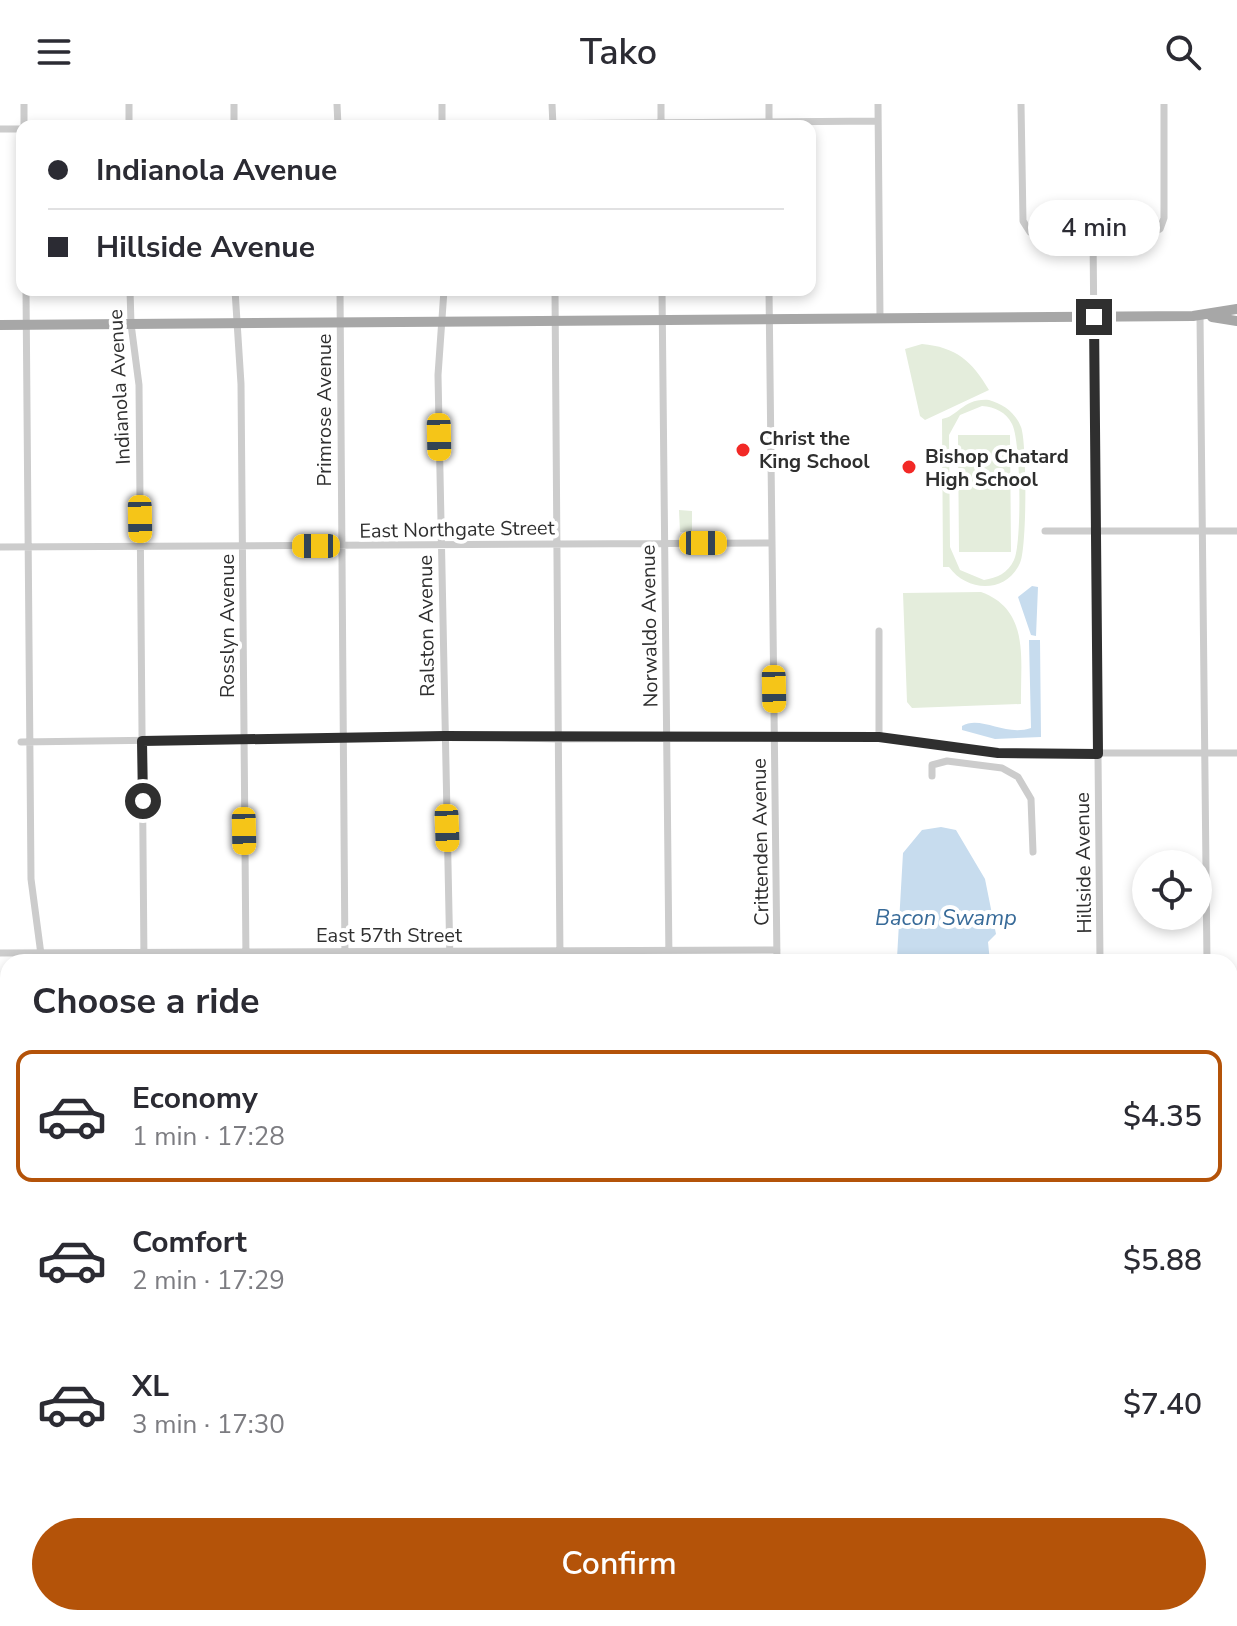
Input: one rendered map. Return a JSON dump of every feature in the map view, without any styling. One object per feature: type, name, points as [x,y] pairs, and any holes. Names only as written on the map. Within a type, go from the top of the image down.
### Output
[{"type":"main road","points":[[1203,316],[1237,309]]},
{"type":"main road","points":[[0,325],[1203,316],[1237,321]]},
{"type":"street","points":[[878,104],[880,318]]},
{"type":"street","points":[[1021,104],[1022,217],[1027,229],[1036,235],[1149,235],[1159,230],[1164,219],[1164,104]]},
{"type":"street","points":[[816,123],[878,121]]},
{"type":"street","name":"Hillside Avenue","points":[[1093,235],[1100,954]]},
{"type":"street","points":[[26,296],[28,547],[25,742],[31,889],[41,954]]},
{"type":"street","name":"Indianola Avenue","points":[[130,296],[139,381],[144,953]]},
{"type":"street","name":"Rosslyn Avenue","points":[[235,296],[241,384],[246,952]]},
{"type":"street","name":"Primrose Avenue","points":[[340,296],[345,952]]},
{"type":"street","name":"Ralston Avenue","points":[[444,296],[438,375],[450,951]]},
{"type":"street","points":[[555,296],[560,951]]},
{"type":"street","name":"Norwaldo Avenue","points":[[662,296],[669,954]]},
{"type":"street","name":"Crittenden Avenue","points":[[769,296],[777,954]]},
{"type":"street","points":[[1203,316],[1207,954]]},
{"type":"street","points":[[1045,531],[1237,531]]},
{"type":"street","name":"East Northgate Street","points":[[0,547],[770,543]]},
{"type":"street","points":[[879,631],[879,737]]},
{"type":"street","points":[[25,742],[445,736],[558,739],[879,737],[998,753],[1237,753]]},
{"type":"street","points":[[997,768],[998,753]]},
{"type":"street","points":[[932,776],[932,765],[943,761],[1013,773],[1029,794],[1033,852]]},
{"type":"street","name":"East 57th Street","points":[[124,954],[777,950]]},
{"type":"green space","points":[[922,344],[944,348],[962,357],[989,390],[925,420],[920,416],[905,349]]},
{"type":"green space","points":[[980,400],[1004,406],[1018,422],[1023,437],[1025,473],[1024,538],[1020,563],[1006,580],[986,586],[966,581],[949,567],[943,567],[942,419]],"holes":[[[987,407],[1007,416],[1015,434],[1019,514],[1014,560],[1002,574],[984,580],[960,570],[950,547],[949,435],[960,415]]]},
{"type":"green space","points":[[958,435],[1010,435],[1011,552],[959,552]]},
{"type":"green space","points":[[679,510],[692,511],[692,532],[680,532]]},
{"type":"green space","points":[[981,592],[997,600],[1015,624],[1021,654],[1021,704],[912,708],[907,702],[903,593]]},
{"type":"water","points":[[1032,586],[1038,587],[1036,636],[1031,635],[1018,597]]},
{"type":"water","points":[[1029,640],[1040,640],[1041,737],[995,739],[962,730],[962,726],[969,723],[1012,730],[1031,728]]},
{"type":"water","name":"Bacon Swamp","points":[[941,827],[956,830],[985,879],[996,934],[988,942],[989,954],[897,954],[903,853],[922,830]]},
{"type":"place","name":"Christ the King School","points":[[743,450]]},
{"type":"place","name":"Bishop Chatard High School","points":[[909,467]]},
{"type":"route","points":[[143,801],[142,741],[445,736],[558,739],[879,737],[998,753],[1098,754],[1094,317]]}]
